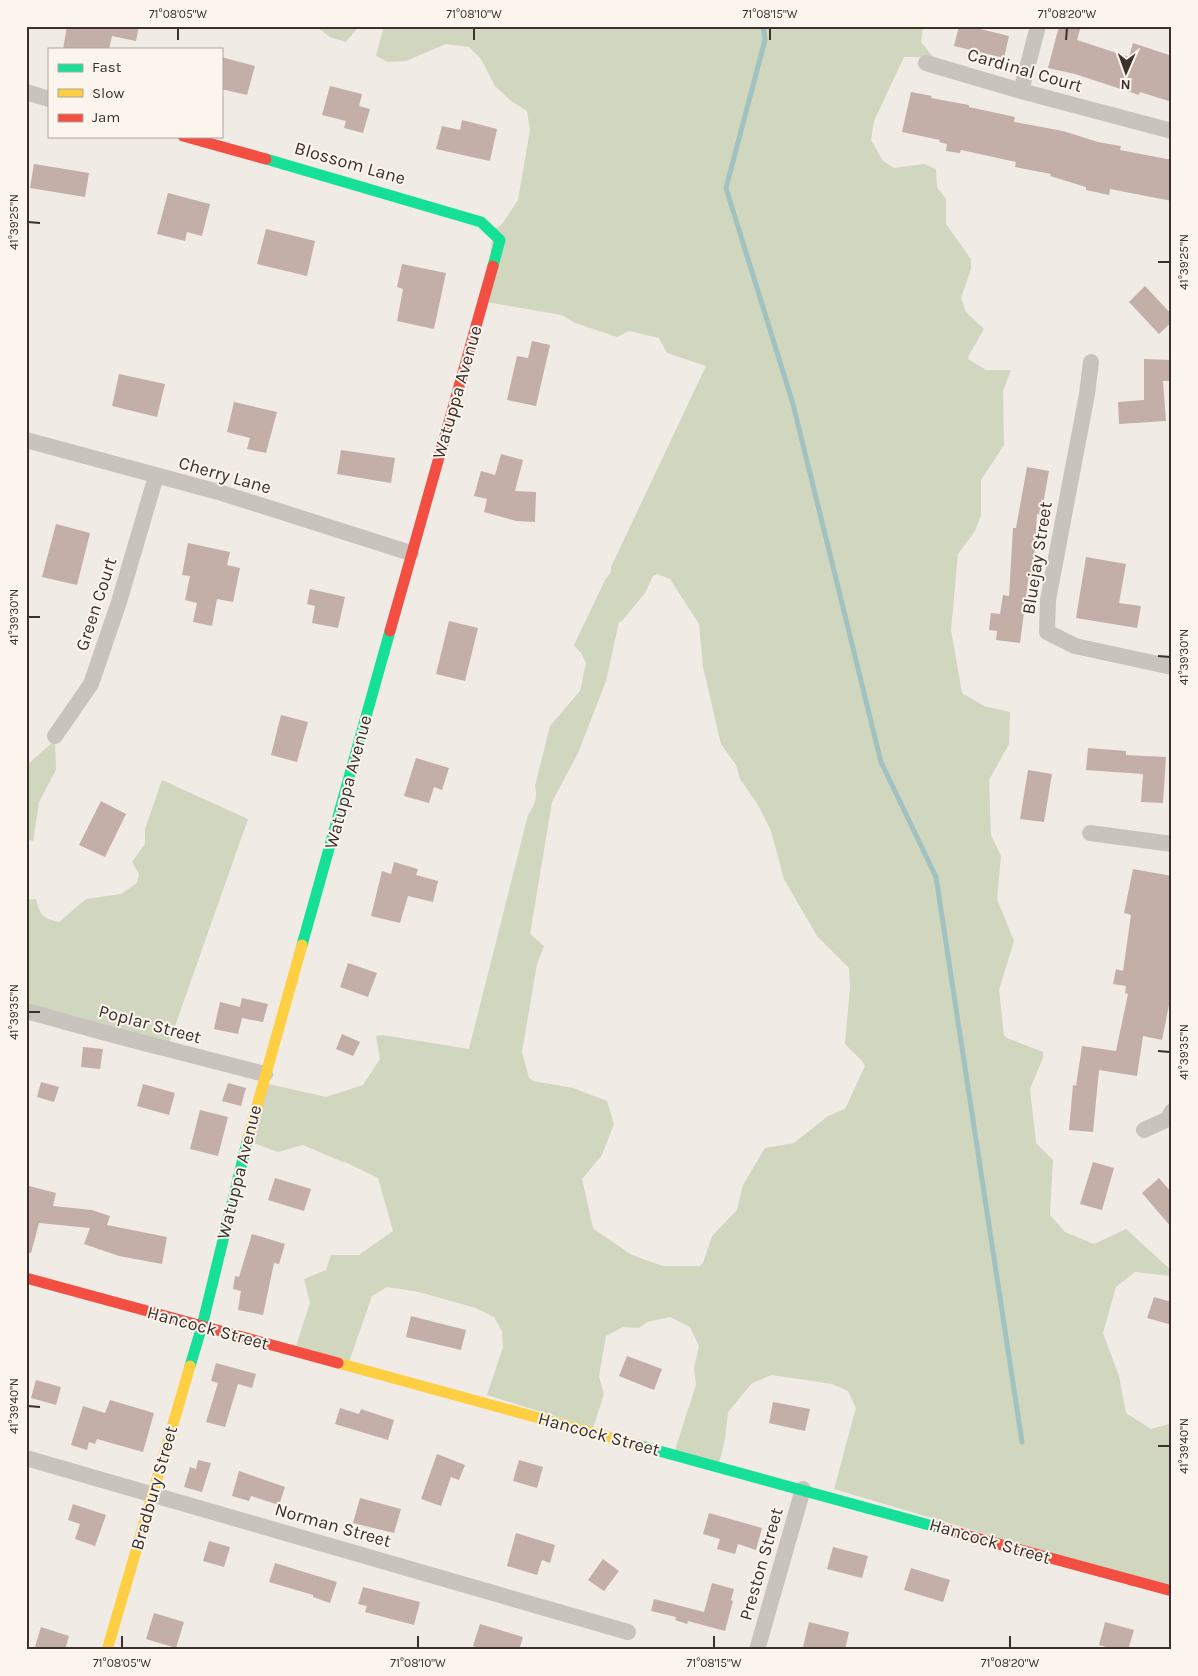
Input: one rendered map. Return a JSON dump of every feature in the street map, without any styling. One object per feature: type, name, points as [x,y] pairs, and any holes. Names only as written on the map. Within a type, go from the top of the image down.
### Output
[{"type":"street","points":[[1022,91],[1038,26]]},
{"type":"street","name":"Cardinal Court","points":[[926,63],[1172,131]]},
{"type":"street","points":[[26,92],[48,99]]},
{"type":"street","name":"Blossom Lane","points":[[189,138],[481,222],[500,240]]},
{"type":"street","name":"Watuppa Avenue","points":[[202,1326],[255,1108],[500,240]]},
{"type":"street","name":"Bluejay Street","points":[[1091,362],[1087,394],[1048,600],[1047,632],[1075,646],[1172,666]]},
{"type":"street","name":"Cherry Lane","points":[[26,440],[222,493],[412,553]]},
{"type":"street","name":"Green Court","points":[[56,736],[91,684],[119,602],[156,476]]},
{"type":"street","points":[[1090,833],[1172,844]]},
{"type":"street","name":"Poplar Street","points":[[26,1011],[265,1074]]},
{"type":"street","points":[[1144,1130],[1168,1119],[1172,1111]]},
{"type":"street","name":"Hancock Street","points":[[26,1278],[1172,1591]]},
{"type":"street","name":"Bradbury Street","points":[[107,1650],[202,1326]]},
{"type":"street","name":"Norman Street","points":[[26,1458],[628,1632]]},
{"type":"street","name":"Preston Street","points":[[758,1650],[803,1489]]},
{"type":"green space","points":[[316,26],[359,26],[346,42],[330,37]]},
{"type":"green space","points":[[381,26],[923,26],[921,42],[933,57],[904,57],[874,121],[871,140],[883,161],[894,168],[924,164],[936,169],[937,187],[946,199],[946,224],[971,259],[971,269],[961,298],[966,312],[984,329],[968,359],[986,370],[1011,370],[1003,391],[1004,445],[981,480],[981,515],[975,531],[958,554],[951,630],[962,693],[984,706],[1010,712],[1009,744],[989,780],[991,835],[1001,856],[997,899],[1014,941],[999,990],[1004,1035],[1007,1038],[1043,1052],[1043,1058],[1030,1089],[1036,1143],[1053,1160],[1050,1215],[1065,1232],[1094,1244],[1126,1229],[1172,1271],[1172,1276],[1135,1272],[1116,1287],[1103,1333],[1119,1376],[1126,1413],[1151,1429],[1172,1423],[1172,1589],[834,1489],[856,1408],[848,1391],[832,1384],[772,1375],[752,1383],[728,1412],[725,1439],[719,1463],[675,1450],[696,1385],[694,1368],[699,1346],[690,1327],[670,1317],[647,1322],[639,1328],[623,1327],[606,1336],[599,1376],[604,1394],[593,1428],[487,1395],[503,1347],[502,1331],[494,1317],[476,1308],[419,1292],[387,1287],[372,1296],[349,1362],[296,1346],[310,1303],[304,1279],[326,1270],[331,1255],[359,1255],[393,1231],[378,1178],[303,1145],[278,1152],[246,1140],[269,1084],[326,1097],[363,1085],[380,1059],[376,1036],[382,1035],[469,1049],[528,815],[535,802],[535,786],[550,726],[580,691],[586,663],[574,645],[605,580],[611,572],[611,567],[706,366],[667,353],[659,338],[629,331],[617,337],[575,323],[562,315],[486,302],[493,230],[502,224],[518,200],[530,130],[527,111],[511,101],[495,86],[481,59],[469,47],[446,44],[406,61],[388,62],[376,56],[383,29]],"holes":[[[657,574],[670,579],[699,624],[703,667],[721,744],[736,765],[740,779],[758,805],[771,831],[784,879],[817,936],[849,968],[850,987],[845,1044],[865,1066],[845,1109],[828,1116],[794,1143],[765,1148],[743,1185],[737,1210],[712,1236],[703,1263],[699,1266],[663,1266],[632,1255],[593,1228],[582,1179],[602,1155],[614,1124],[607,1101],[573,1088],[533,1081],[529,1078],[522,1052],[537,964],[544,946],[530,934],[552,802],[578,753],[606,681],[619,622],[622,621],[645,593],[653,576]]]},
{"type":"green space","points":[[55,740],[56,770],[39,802],[33,841],[26,839],[26,766]]},
{"type":"green space","points":[[162,780],[248,819],[168,1046],[26,1006],[26,900],[36,899],[39,909],[45,917],[59,922],[86,899],[121,894],[137,883],[139,874],[132,862],[145,844],[145,829]]},
{"type":"building","points":[[67,26],[139,26],[136,41],[112,36],[109,48],[63,48]]},
{"type":"building","points":[[959,26],[968,26],[1009,36],[1004,58],[954,46]]},
{"type":"building","points":[[1059,26],[1081,26],[1077,40],[1129,57],[1133,43],[1172,56],[1172,102],[1140,92],[1139,95],[1075,74],[1048,68]]},
{"type":"building","points":[[222,57],[255,66],[247,95],[222,89]]},
{"type":"building","points":[[330,86],[362,94],[359,106],[370,109],[363,133],[344,128],[346,121],[322,115]]},
{"type":"building","points":[[911,92],[1015,117],[1014,122],[1063,131],[1098,142],[1121,146],[1120,150],[1172,160],[1172,201],[1110,189],[1109,195],[1086,190],[1086,187],[1050,176],[1051,174],[1015,167],[1016,162],[961,150],[960,153],[946,151],[947,144],[939,142],[940,140],[902,132]]},
{"type":"building","points":[[462,120],[497,129],[490,161],[436,149],[442,126],[460,130]]},
{"type":"building","points":[[34,164],[89,173],[85,197],[30,188]]},
{"type":"building","points":[[168,193],[210,204],[202,236],[187,232],[185,241],[157,234]]},
{"type":"building","points":[[266,229],[315,241],[307,276],[257,264]]},
{"type":"building","points":[[402,264],[446,273],[434,329],[397,321],[403,289],[397,287]]},
{"type":"building","points":[[1145,286],[1172,315],[1172,322],[1159,334],[1129,302]]},
{"type":"building","points":[[532,341],[550,345],[536,406],[507,400],[517,356],[528,358]]},
{"type":"building","points":[[1144,359],[1172,360],[1172,381],[1163,381],[1166,421],[1119,424],[1118,402],[1144,400]]},
{"type":"building","points":[[119,374],[165,384],[157,417],[112,406]]},
{"type":"building","points":[[234,402],[277,412],[266,453],[247,449],[250,438],[227,432]]},
{"type":"building","points":[[341,450],[395,458],[391,483],[337,474]]},
{"type":"building","points":[[501,454],[523,460],[515,491],[536,492],[535,522],[516,521],[484,512],[487,499],[474,496],[481,471],[495,475]]},
{"type":"building","points":[[1027,467],[1049,471],[1041,515],[1037,514],[1033,574],[1029,574],[1020,643],[996,640],[997,631],[989,630],[991,613],[1000,614],[1003,595],[1009,596],[1013,528],[1016,528]]},
{"type":"building","points":[[56,524],[90,533],[77,585],[42,577]]},
{"type":"building","points":[[188,543],[230,552],[227,565],[240,568],[233,602],[217,599],[212,626],[193,622],[197,603],[185,600],[190,576],[182,575]]},
{"type":"building","points":[[1086,557],[1126,564],[1119,603],[1141,606],[1137,628],[1076,618]]},
{"type":"building","points":[[310,589],[345,597],[338,628],[312,623],[315,606],[307,604]]},
{"type":"building","points":[[449,621],[478,628],[465,681],[436,674]]},
{"type":"building","points":[[281,715],[308,722],[297,762],[271,755]]},
{"type":"building","points":[[1088,748],[1126,751],[1126,755],[1166,757],[1163,803],[1141,802],[1143,774],[1086,770]]},
{"type":"building","points":[[416,758],[449,768],[442,790],[434,787],[429,803],[404,796]]},
{"type":"building","points":[[1028,770],[1052,774],[1044,822],[1020,819]]},
{"type":"building","points":[[101,801],[126,814],[105,857],[79,845]]},
{"type":"building","points":[[394,862],[418,869],[416,875],[438,881],[433,902],[408,896],[400,923],[371,916],[382,871],[391,874]]},
{"type":"building","points":[[1133,869],[1172,876],[1172,990],[1162,1040],[1143,1036],[1137,1076],[1099,1070],[1093,1132],[1069,1130],[1073,1085],[1076,1086],[1082,1046],[1116,1051],[1128,994],[1125,993],[1126,986],[1113,984],[1116,969],[1123,971],[1131,915],[1124,913]]},
{"type":"building","points":[[348,963],[377,973],[368,997],[340,987]]},
{"type":"building","points":[[242,998],[268,1004],[263,1022],[242,1018],[238,1034],[214,1029],[220,1002],[240,1007]]},
{"type":"building","points":[[342,1034],[360,1042],[353,1056],[336,1049]]},
{"type":"building","points":[[83,1047],[103,1049],[100,1069],[81,1067]]},
{"type":"building","points":[[41,1082],[59,1087],[54,1102],[37,1097]]},
{"type":"building","points":[[228,1083],[246,1088],[241,1106],[222,1101]]},
{"type":"building","points":[[143,1084],[175,1093],[169,1115],[137,1106]]},
{"type":"building","points":[[200,1110],[228,1117],[218,1156],[190,1149]]},
{"type":"building","points":[[1093,1162],[1114,1168],[1102,1210],[1080,1204]]},
{"type":"building","points":[[275,1178],[311,1189],[304,1211],[268,1200]]},
{"type":"building","points":[[1159,1178],[1172,1193],[1172,1228],[1142,1193]]},
{"type":"building","points":[[29,1186],[56,1193],[53,1206],[92,1210],[110,1216],[107,1225],[167,1237],[162,1264],[119,1256],[84,1244],[90,1228],[39,1223],[31,1253],[26,1252],[26,1198]]},
{"type":"building","points":[[252,1234],[285,1244],[279,1264],[274,1263],[263,1315],[238,1310],[241,1291],[233,1289],[235,1276],[239,1277]]},
{"type":"building","points":[[1154,1297],[1172,1302],[1172,1325],[1147,1318]]},
{"type":"building","points":[[411,1316],[466,1330],[461,1350],[406,1337]]},
{"type":"building","points":[[627,1356],[662,1369],[654,1390],[619,1376]]},
{"type":"building","points":[[216,1363],[256,1374],[252,1388],[238,1384],[225,1427],[206,1422],[218,1383],[211,1381]]},
{"type":"building","points":[[36,1380],[61,1387],[56,1405],[31,1398]]},
{"type":"building","points":[[110,1400],[154,1413],[143,1452],[97,1439],[95,1444],[89,1442],[87,1450],[71,1445],[83,1406],[105,1413]]},
{"type":"building","points":[[773,1402],[810,1409],[805,1431],[769,1423]]},
{"type":"building","points":[[340,1408],[359,1414],[361,1409],[394,1420],[388,1440],[335,1424]]},
{"type":"building","points":[[437,1454],[465,1465],[459,1480],[451,1477],[441,1506],[421,1499]]},
{"type":"building","points":[[198,1460],[211,1463],[202,1492],[184,1487],[190,1467],[196,1469]]},
{"type":"building","points":[[519,1460],[543,1467],[537,1488],[513,1481]]},
{"type":"building","points":[[239,1471],[285,1487],[279,1505],[251,1496],[249,1501],[232,1496]]},
{"type":"building","points":[[360,1498],[401,1509],[394,1533],[353,1523]]},
{"type":"building","points":[[73,1504],[106,1515],[95,1546],[75,1539],[80,1524],[68,1520]]},
{"type":"building","points":[[709,1513],[762,1528],[756,1550],[738,1544],[735,1554],[717,1549],[720,1539],[703,1534]]},
{"type":"building","points":[[516,1533],[555,1545],[550,1563],[542,1560],[537,1575],[507,1566]]},
{"type":"building","points":[[209,1541],[230,1547],[224,1567],[203,1561]]},
{"type":"building","points":[[833,1547],[868,1556],[862,1578],[827,1569]]},
{"type":"building","points":[[603,1559],[619,1571],[604,1591],[588,1580]]},
{"type":"building","points":[[275,1563],[337,1582],[330,1603],[313,1597],[313,1595],[269,1582]]},
{"type":"building","points":[[911,1568],[950,1580],[943,1602],[904,1590]]},
{"type":"building","points":[[712,1583],[734,1589],[731,1600],[733,1601],[725,1631],[688,1621],[687,1624],[675,1620],[676,1617],[651,1611],[654,1599],[704,1612]]},
{"type":"building","points":[[363,1587],[420,1602],[414,1625],[365,1612],[367,1606],[358,1604]]},
{"type":"building","points":[[154,1613],[184,1622],[176,1648],[146,1639]]},
{"type":"building","points":[[809,1622],[849,1632],[845,1650],[813,1650],[803,1647]]},
{"type":"building","points":[[1105,1622],[1134,1630],[1128,1650],[1117,1650],[1099,1645]]},
{"type":"building","points":[[480,1624],[523,1637],[519,1650],[486,1650],[473,1646]]},
{"type":"building","points":[[41,1627],[69,1636],[65,1650],[34,1650]]},
{"type":"waterway","points":[[763,26],[765,40],[726,188],[793,404],[881,762],[936,877],[1022,1442]]},
{"type":"traffic: fast","points":[[266,159],[481,222],[500,240],[493,266]]},
{"type":"traffic: fast","points":[[302,945],[390,631]]},
{"type":"traffic: fast","points":[[190,1366],[202,1326],[248,1138]]},
{"type":"traffic: fast","points":[[641,1446],[940,1528]]},
{"type":"traffic: slow","points":[[248,1138],[302,945]]},
{"type":"traffic: slow","points":[[338,1363],[641,1446]]},
{"type":"traffic: slow","points":[[107,1650],[190,1366]]},
{"type":"traffic: jam","points":[[190,138],[266,159]]},
{"type":"traffic: jam","points":[[390,631],[493,266]]},
{"type":"traffic: jam","points":[[26,1278],[338,1363]]},
{"type":"traffic: jam","points":[[940,1528],[1172,1591]]}]
